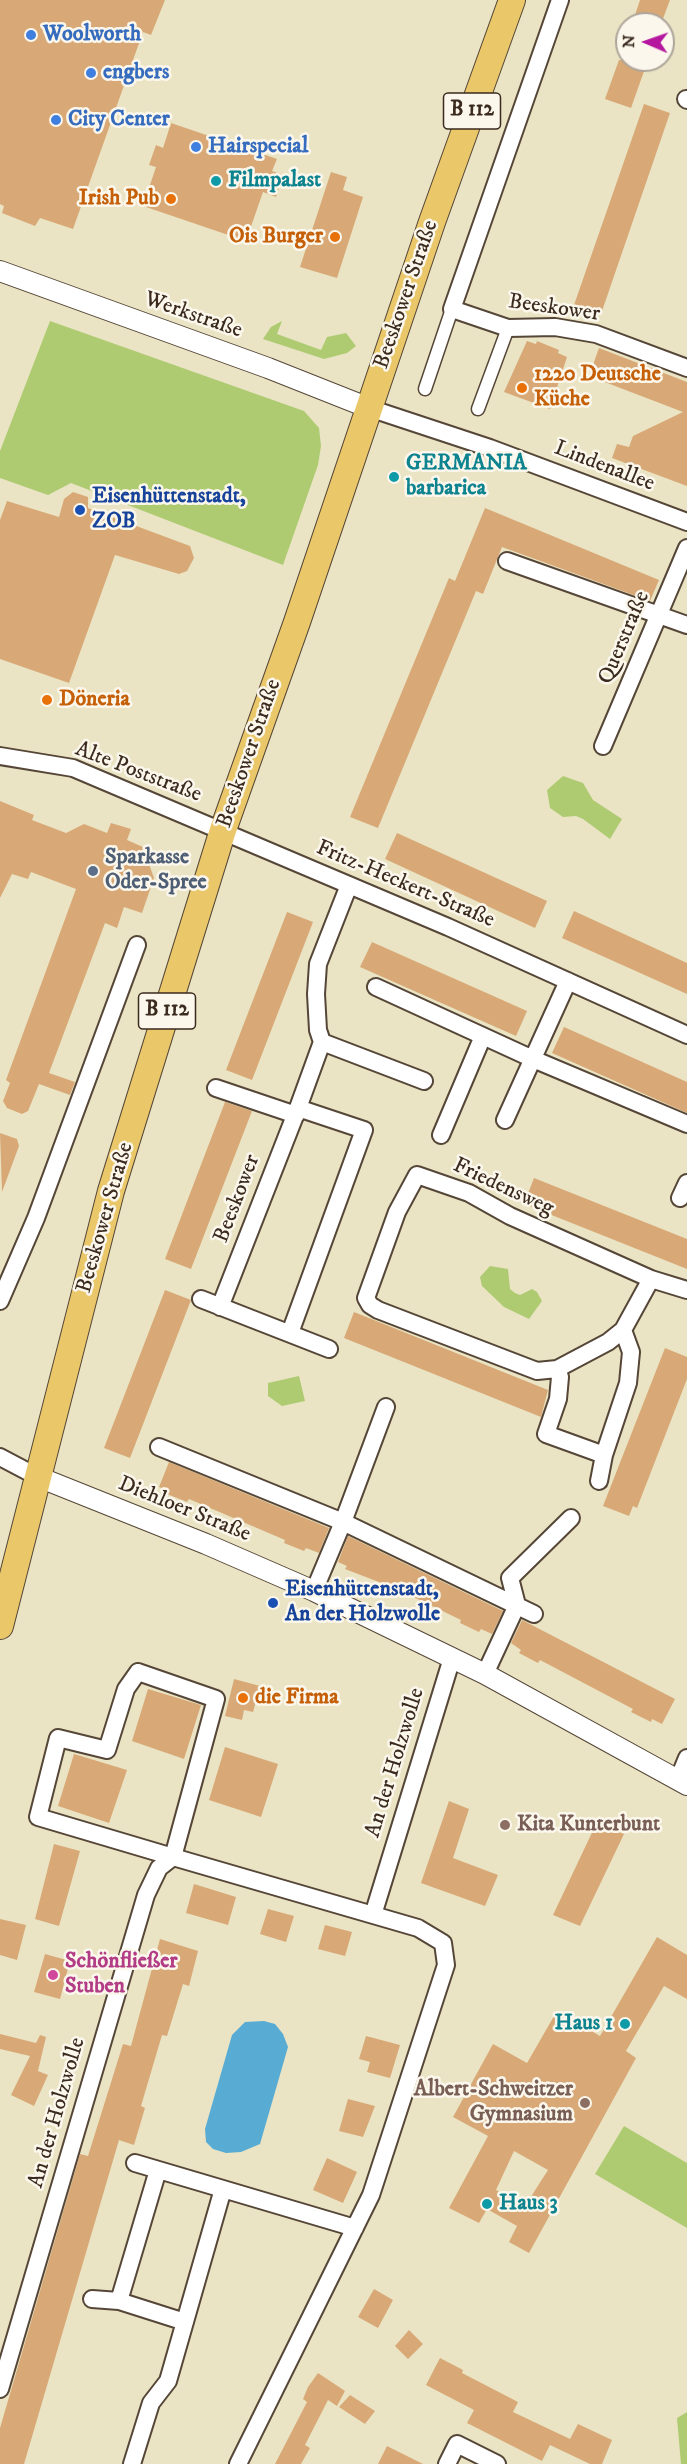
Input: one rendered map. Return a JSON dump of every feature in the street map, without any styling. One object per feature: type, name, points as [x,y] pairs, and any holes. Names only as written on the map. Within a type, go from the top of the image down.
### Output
[{"type":"main road","name":"Beeskower Straße","points":[[0,1626],[36,1476],[111,1191],[223,830],[432,222],[512,0]]},
{"type":"street","points":[[425,389],[560,0]]},
{"type":"street","name":"Werkstraße","points":[[0,271],[268,368],[369,408]]},
{"type":"street","name":"Beeskower","points":[[452,309],[508,328],[555,327],[596,334],[687,368]]},
{"type":"street","points":[[478,410],[508,328]]},
{"type":"street","name":"Lindenallee","points":[[369,408],[490,448],[687,522]]},
{"type":"street","name":"Querstraße","points":[[603,746],[661,615],[687,548]]},
{"type":"street","points":[[507,561],[687,625]]},
{"type":"street","name":"Alte Poststraße","points":[[0,756],[73,768],[223,830]]},
{"type":"street","name":"Fritz-Heckert-Straße","points":[[223,830],[687,1035]]},
{"type":"street","points":[[297,1111],[322,1042],[318,1030],[316,994],[318,964],[349,885]]},
{"type":"street","points":[[0,1301],[36,1218],[137,945]]},
{"type":"street","points":[[505,1120],[568,981]]},
{"type":"street","points":[[376,987],[533,1059],[687,1124]]},
{"type":"street","points":[[441,1135],[483,1035]]},
{"type":"street","points":[[322,1042],[424,1081]]},
{"type":"street","points":[[216,1088],[364,1130],[290,1333]]},
{"type":"street","name":"Beeskower","points":[[220,1307],[297,1111]]},
{"type":"street","name":"Friedensweg","points":[[557,1369],[537,1371],[370,1305],[366,1298],[368,1288],[397,1212],[417,1175],[469,1193],[510,1216],[651,1279],[687,1290]]},
{"type":"street","points":[[604,1455],[546,1434],[558,1399],[560,1377],[557,1369],[608,1342],[623,1330],[651,1279]]},
{"type":"street","points":[[201,1299],[329,1349]]},
{"type":"street","points":[[599,1481],[604,1455],[628,1383],[631,1352],[623,1330]]},
{"type":"street","points":[[314,1592],[344,1522],[386,1407]]},
{"type":"street","points":[[159,1447],[344,1522],[534,1614]]},
{"type":"street","points":[[0,1456],[36,1476]]},
{"type":"street","name":"Diehloer Straße","points":[[36,1476],[237,1557],[314,1592],[485,1674],[682,1783]]},
{"type":"street","points":[[485,1674],[517,1605],[510,1578],[571,1518]]},
{"type":"street","name":"An der Holzwolle","points":[[373,1915],[452,1658]]},
{"type":"street","name":"An der Holzwolle","points":[[0,2390],[146,1895],[159,1868],[173,1857],[216,1700],[138,1672],[126,1689],[107,1750],[58,1738],[38,1817],[173,1857],[418,1928],[443,1943],[446,1965],[371,2195],[238,2464]]},
{"type":"street","points":[[682,1783],[687,1758]]},
{"type":"street","points":[[135,2163],[355,2228]]},
{"type":"street","points":[[119,2301],[158,2170]]},
{"type":"street","points":[[132,2464],[151,2403],[168,2381],[223,2189]]},
{"type":"street","points":[[92,2299],[119,2301],[185,2322]]},
{"type":"street","points":[[447,2464],[457,2444],[496,2464]]},
{"type":"green space","points":[[50,321],[304,411],[319,428],[321,446],[318,465],[283,565],[71,483],[48,495],[0,478],[0,451]]},
{"type":"green space","points":[[282,321],[277,334],[321,350],[327,337],[346,333],[356,346],[347,353],[324,359],[263,339],[271,327]]},
{"type":"green space","points":[[563,776],[583,783],[593,800],[622,819],[610,839],[583,819],[576,816],[563,817],[550,808],[547,790]]},
{"type":"green space","points":[[490,1266],[508,1269],[510,1289],[515,1293],[520,1295],[532,1289],[537,1292],[542,1301],[529,1319],[504,1307],[482,1286],[480,1277]]},
{"type":"green space","points":[[299,1376],[305,1401],[282,1406],[268,1396],[268,1383]]},
{"type":"green space","points":[[624,2126],[687,2163],[687,2228],[595,2174]]},
{"type":"green space","points":[[687,2412],[687,2464],[681,2464],[677,2418]]},
{"type":"water","points":[[264,2021],[275,2024],[283,2034],[288,2047],[260,2144],[241,2152],[226,2153],[213,2149],[206,2142],[205,2129],[232,2035],[245,2022]]},
{"type":"building","name":"City Center","points":[[0,0],[165,0],[151,35],[143,32],[73,229],[40,218],[35,226],[2,213],[4,206],[0,204]]},
{"type":"building","points":[[640,0],[670,0],[666,12],[636,12]]},
{"type":"building","points":[[615,71],[644,72],[631,108],[605,99]]},
{"type":"building","points":[[644,104],[670,113],[601,314],[574,305]]},
{"type":"building","name":"Filmpalast","points":[[171,123],[277,159],[272,171],[283,175],[276,197],[263,192],[246,241],[143,206],[156,167],[149,165],[156,145],[163,148]]},
{"type":"building","points":[[331,172],[347,177],[343,190],[363,197],[337,278],[300,267]]},
{"type":"building","points":[[527,341],[536,344],[537,341],[559,350],[558,353],[567,357],[550,409],[504,392]]},
{"type":"building","points":[[599,348],[687,382],[687,486],[612,458],[617,444],[629,447],[633,436],[683,412],[589,376]]},
{"type":"building","points":[[73,492],[88,497],[88,508],[190,546],[194,558],[187,571],[179,574],[115,555],[69,683],[0,659],[0,520],[7,501],[59,517],[64,499]]},
{"type":"building","points":[[485,508],[659,580],[650,601],[502,547],[483,594],[476,591],[378,828],[350,817],[449,578],[455,581]]},
{"type":"building","points":[[0,801],[34,815],[32,820],[66,833],[84,824],[107,833],[111,823],[131,829],[127,840],[143,847],[154,878],[142,913],[124,907],[117,928],[105,923],[49,1073],[75,1082],[70,1095],[39,1084],[28,1111],[22,1114],[7,1108],[3,1101],[10,1083],[6,1080],[76,889],[31,872],[28,879],[12,874],[0,898]]},
{"type":"building","points":[[397,833],[547,901],[535,928],[385,859]]},
{"type":"building","points":[[574,911],[687,963],[687,994],[562,938]]},
{"type":"building","points":[[287,912],[313,922],[252,1080],[226,1070]]},
{"type":"building","points":[[372,942],[527,1011],[516,1036],[360,967]]},
{"type":"building","points":[[564,1027],[687,1082],[687,1113],[552,1053]]},
{"type":"building","points":[[225,1102],[252,1111],[191,1269],[165,1259]]},
{"type":"building","points":[[0,1133],[17,1139],[19,1146],[2,1192]]},
{"type":"building","points":[[534,1178],[687,1239],[687,1269],[524,1204]]},
{"type":"building","points":[[165,1290],[191,1300],[130,1458],[104,1448]]},
{"type":"building","points":[[354,1312],[548,1390],[541,1417],[344,1338]]},
{"type":"building","points":[[665,1348],[687,1357],[687,1379],[637,1508],[633,1506],[629,1516],[603,1506]]},
{"type":"building","points":[[169,1462],[329,1528],[319,1553],[306,1548],[304,1551],[284,1543],[285,1540],[189,1499],[187,1502],[167,1494],[169,1491],[159,1487]]},
{"type":"building","points":[[348,1536],[503,1611],[492,1634],[481,1629],[479,1632],[460,1623],[461,1620],[397,1589],[345,1569],[347,1566],[338,1562]]},
{"type":"building","points":[[522,1620],[675,1699],[662,1724],[652,1719],[651,1722],[631,1712],[633,1709],[540,1660],[538,1663],[519,1653],[521,1650],[511,1643]]},
{"type":"building","name":"die Firma","points":[[234,1679],[260,1686],[253,1712],[244,1710],[242,1720],[225,1716]]},
{"type":"building","points":[[148,1689],[201,1705],[184,1759],[132,1741]]},
{"type":"building","points":[[225,1747],[278,1764],[261,1817],[209,1800]]},
{"type":"building","points":[[74,1754],[127,1770],[109,1823],[58,1806]]},
{"type":"building","points":[[449,1801],[469,1809],[453,1858],[498,1875],[485,1906],[421,1883]]},
{"type":"building","points":[[597,1822],[624,1834],[580,1926],[553,1915]]},
{"type":"building","points":[[54,1844],[80,1851],[59,1926],[35,1919]]},
{"type":"building","points":[[194,1884],[236,1897],[228,1925],[186,1913]]},
{"type":"building","points":[[268,1909],[294,1916],[286,1942],[260,1934]]},
{"type":"building","points":[[0,1919],[26,1925],[17,1960],[0,1955]]},
{"type":"building","points":[[325,1925],[352,1932],[345,1956],[318,1949]]},
{"type":"building","points":[[657,1937],[687,1955],[687,1999],[664,1986],[626,2051],[636,2058],[529,2253],[509,2242],[517,2226],[487,2209],[479,2223],[449,2208],[488,2136],[453,2117],[493,2044],[527,2063],[557,2011],[600,2036]],"holes":[[[514,2151],[548,2170],[525,2206],[496,2190]]]},
{"type":"building","points":[[160,1939],[198,1951],[189,1986],[183,1984],[167,2036],[162,2035],[141,2106],[145,2108],[134,2145],[119,2140],[24,2464],[0,2464],[0,2428],[80,2154],[88,2156],[123,2044],[131,2046]]},
{"type":"building","name":"Schönfließer Stuben","points":[[45,1954],[70,1961],[60,1999],[34,1992]]},
{"type":"building","points":[[0,2034],[36,2043],[40,2035],[46,2037],[38,2071],[48,2075],[34,2106],[11,2095],[30,2056],[0,2049]]},
{"type":"building","points":[[366,2036],[400,2045],[390,2078],[367,2072],[370,2062],[359,2059]]},
{"type":"building","points":[[348,2099],[375,2106],[363,2137],[339,2131]]},
{"type":"building","points":[[327,2158],[357,2172],[343,2203],[313,2190]]},
{"type":"building","points":[[374,2289],[393,2300],[378,2328],[358,2317]]},
{"type":"building","points":[[409,2330],[423,2344],[408,2359],[395,2346]]},
{"type":"building","points":[[440,2358],[463,2370],[462,2373],[518,2402],[513,2412],[570,2439],[578,2424],[612,2440],[602,2464],[590,2464],[550,2445],[542,2461],[467,2423],[474,2410],[426,2385]]},
{"type":"building","points":[[318,2373],[345,2391],[337,2406],[328,2400],[305,2445],[310,2448],[301,2464],[275,2464],[307,2402],[303,2399],[308,2387]]},
{"type":"building","points":[[350,2395],[375,2411],[365,2424],[339,2407]]},
{"type":"building","points":[[387,2446],[423,2464],[378,2464]]},
{"type":"place","name":"Woolworth","points":[[31,35]]},
{"type":"place","name":"engbers","points":[[91,73]]},
{"type":"place","name":"City Center","points":[[56,120]]},
{"type":"place","name":"Hairspecial","points":[[196,147]]},
{"type":"place","name":"Filmpalast","points":[[216,181]]},
{"type":"place","name":"Irish Pub","points":[[171,199]]},
{"type":"place","name":"Ois Burger","points":[[335,237]]},
{"type":"place","name":"1220 Deutsche Küche","points":[[522,388]]},
{"type":"place","name":"GERMANIA barbarica","points":[[394,477]]},
{"type":"place","name":"Eisenhüttenstadt, ZOB","points":[[80,510]]},
{"type":"place","name":"Döneria","points":[[47,700]]},
{"type":"place","name":"Sparkasse Oder-Spree","points":[[93,871]]},
{"type":"place","name":"Eisenhüttenstadt, An der Holzwolle","points":[[273,1603]]},
{"type":"place","name":"die Firma","points":[[243,1698]]},
{"type":"place","name":"Kita Kunterbunt","points":[[505,1825]]},
{"type":"place","name":"Schönfließer Stuben","points":[[53,1975]]},
{"type":"place","name":"Haus 1","points":[[625,2024]]},
{"type":"place","name":"Albert-Schweitzer Gymnasium","points":[[585,2103]]},
{"type":"place","name":"Haus 3","points":[[487,2204]]}]
